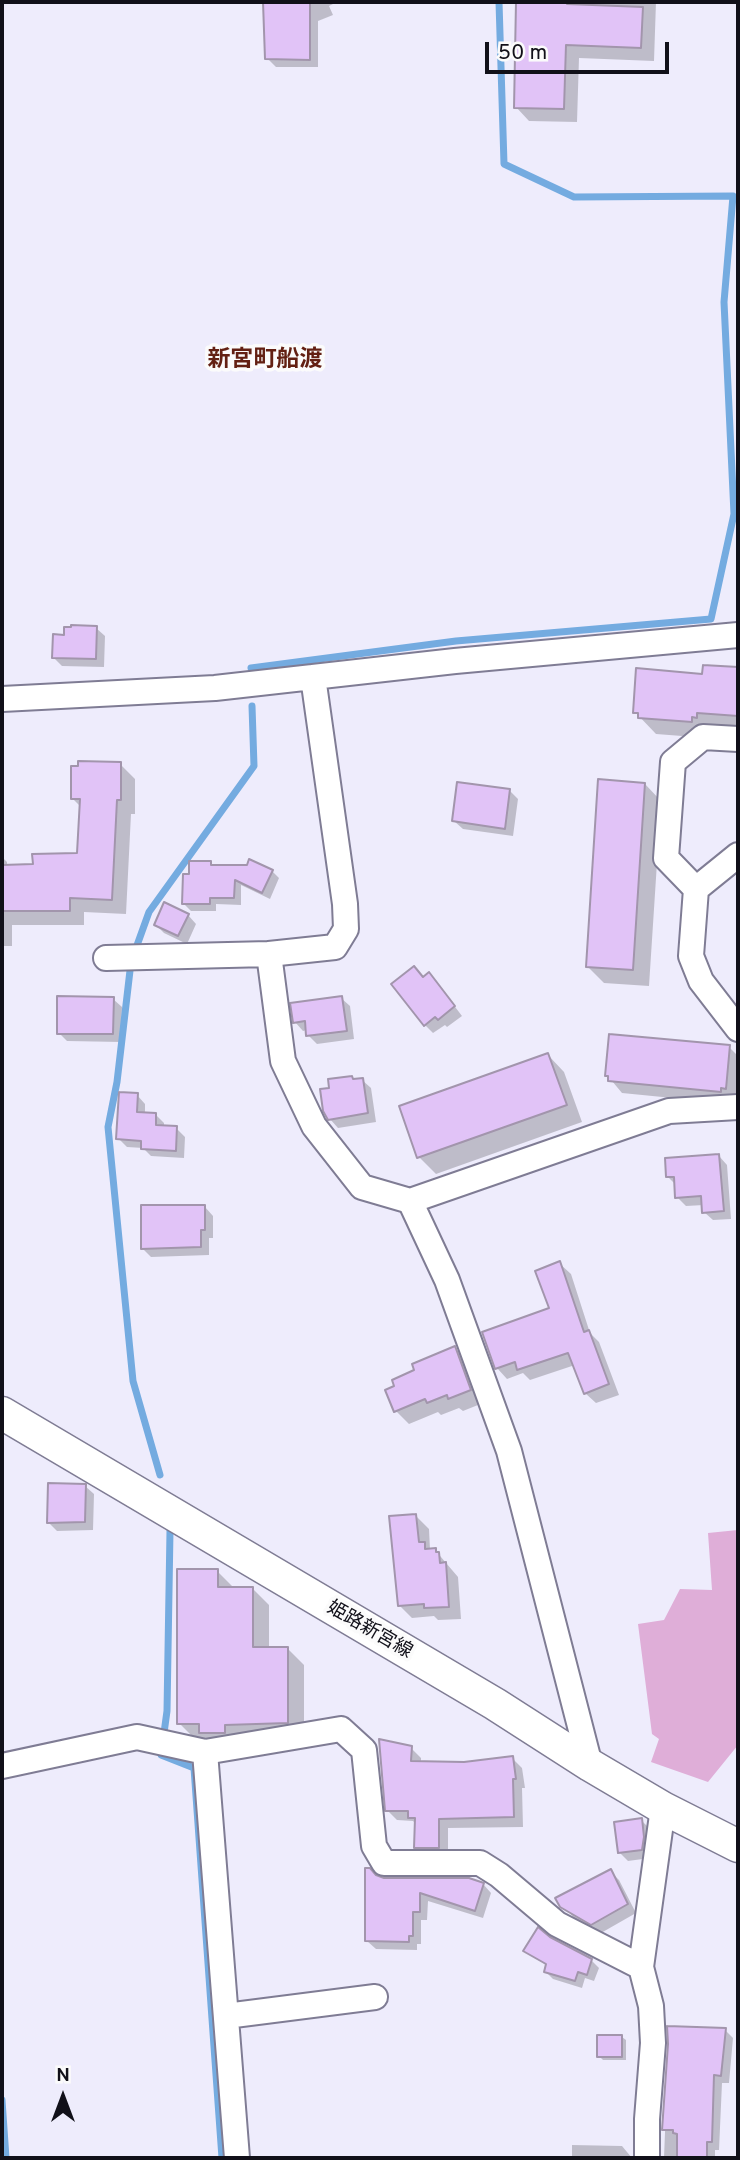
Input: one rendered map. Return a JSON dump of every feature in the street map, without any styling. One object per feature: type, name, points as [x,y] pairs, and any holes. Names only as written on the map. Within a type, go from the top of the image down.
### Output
[{"type":"main road","name":"姫路新宮線","points":[[2,1413],[495,1704],[663,1808],[738,1846]]},
{"type":"street","points":[[2,699],[215,688],[455,661],[738,635]]},
{"type":"street","points":[[106,958],[269,954],[335,947],[346,929],[345,904],[313,677]]},
{"type":"street","points":[[696,889],[666,858],[673,762],[703,737],[738,739]]},
{"type":"street","points":[[738,855],[696,889],[691,956],[701,981],[738,1029]]},
{"type":"street","points":[[269,954],[284,1061],[314,1126],[362,1187],[410,1201],[668,1111],[738,1107]]},
{"type":"street","points":[[410,1201],[447,1280],[509,1451],[590,1765]]},
{"type":"street","points":[[2,1766],[137,1737],[205,1752],[341,1729],[364,1750],[374,1846],[384,1863],[480,1863],[499,1875],[557,1924],[641,1967]]},
{"type":"street","points":[[205,1752],[237,2158]]},
{"type":"street","points":[[647,2158],[653,2043],[651,2006],[641,1967],[663,1808]]},
{"type":"street","points":[[226,2016],[375,1997]]},
{"type":"shaded area","points":[[738,1530],[738,1745],[708,1782],[651,1762],[659,1739],[652,1734],[638,1624],[664,1620],[680,1589],[712,1590],[708,1533]]},
{"type":"building","points":[[263,2],[310,2],[310,60],[265,59]]},
{"type":"building","points":[[516,2],[643,7],[641,48],[566,45],[564,109],[514,108]]},
{"type":"building","points":[[97,626],[96,659],[52,658],[53,634],[64,635],[64,627]]},
{"type":"building","points":[[703,665],[738,667],[738,716],[697,713],[697,718],[692,717],[692,722],[638,718],[638,713],[633,713],[636,668],[702,674]]},
{"type":"building","points":[[78,761],[121,762],[121,800],[117,800],[112,900],[70,898],[70,911],[2,911],[2,865],[33,864],[32,854],[77,853],[80,799],[71,799],[71,766],[78,766]]},
{"type":"building","points":[[598,779],[645,783],[633,970],[586,967]]},
{"type":"building","points":[[457,782],[510,789],[505,829],[452,821]]},
{"type":"building","points":[[249,859],[273,870],[262,893],[235,880],[234,898],[210,898],[210,904],[182,904],[183,874],[189,874],[189,861],[211,861],[211,865],[247,865]]},
{"type":"building","points":[[164,902],[189,914],[178,936],[154,925]]},
{"type":"building","points":[[414,966],[423,977],[429,972],[455,1006],[438,1020],[435,1017],[424,1026],[391,984]]},
{"type":"building","points":[[57,996],[114,997],[113,1034],[57,1034]]},
{"type":"building","points":[[342,996],[347,1031],[306,1036],[305,1021],[293,1023],[290,1003]]},
{"type":"building","points":[[609,1034],[730,1045],[726,1089],[721,1088],[721,1092],[608,1081],[608,1076],[605,1076]]},
{"type":"building","points":[[548,1053],[567,1105],[417,1158],[399,1106]]},
{"type":"building","points":[[352,1076],[353,1079],[363,1078],[368,1113],[328,1120],[323,1111],[320,1089],[329,1088],[328,1079]]},
{"type":"building","points":[[119,1092],[138,1093],[137,1112],[156,1113],[156,1125],[177,1126],[176,1151],[141,1149],[141,1141],[116,1139]]},
{"type":"building","points":[[719,1154],[724,1211],[702,1213],[701,1196],[675,1198],[674,1177],[666,1177],[665,1158]]},
{"type":"building","points":[[141,1205],[205,1205],[205,1230],[201,1230],[201,1247],[141,1249]]},
{"type":"building","points":[[560,1261],[584,1332],[589,1330],[609,1384],[584,1394],[568,1353],[517,1370],[515,1362],[495,1369],[482,1332],[549,1308],[535,1271]]},
{"type":"building","points":[[455,1346],[471,1390],[448,1399],[447,1395],[427,1403],[425,1399],[394,1412],[385,1390],[394,1386],[392,1380],[414,1370],[412,1364]]},
{"type":"building","points":[[48,1483],[86,1484],[85,1522],[47,1523]]},
{"type":"building","points":[[416,1514],[419,1542],[425,1542],[425,1549],[436,1548],[440,1563],[446,1562],[449,1607],[424,1608],[424,1604],[398,1606],[389,1516]]},
{"type":"building","points":[[177,1569],[218,1569],[218,1587],[253,1587],[253,1647],[288,1647],[288,1723],[225,1725],[225,1733],[199,1733],[199,1724],[177,1724]]},
{"type":"building","points":[[379,1739],[412,1746],[411,1761],[464,1762],[513,1756],[516,1779],[513,1779],[514,1817],[439,1819],[439,1848],[414,1848],[415,1818],[408,1818],[408,1811],[385,1811]]},
{"type":"building","points":[[642,1818],[642,1850],[618,1853],[614,1822]]},
{"type":"building","points":[[365,1868],[370,1868],[376,1875],[384,1878],[469,1878],[484,1883],[475,1911],[420,1893],[420,1912],[413,1912],[413,1936],[409,1936],[409,1942],[365,1941]]},
{"type":"building","points":[[611,1869],[628,1904],[591,1925],[560,1907],[555,1898]]},
{"type":"building","points":[[538,1927],[550,1937],[592,1959],[587,1975],[578,1972],[575,1981],[544,1972],[546,1964],[523,1951]]},
{"type":"building","points":[[667,2026],[726,2028],[721,2076],[714,2075],[712,2142],[707,2142],[707,2158],[677,2158],[677,2134],[673,2133],[673,2130],[662,2130]]},
{"type":"building","points":[[597,2035],[622,2035],[622,2057],[597,2057]]},
{"type":"waterway","points":[[251,668],[456,641],[711,619],[734,514],[724,302],[733,196],[574,197],[504,164],[499,2]]},
{"type":"waterway","points":[[160,1475],[133,1381],[108,1127],[117,1082],[131,962],[149,912],[254,766],[252,706]]},
{"type":"waterway","points":[[164,1733],[167,1711],[170,1531]]},
{"type":"waterway","points":[[161,1750],[161,1755],[194,1768],[222,2158]]},
{"type":"waterway","points":[[2,2100],[6,2158]]},
{"type":"district","name":"新宮町船渡","points":[[265,361]]}]
